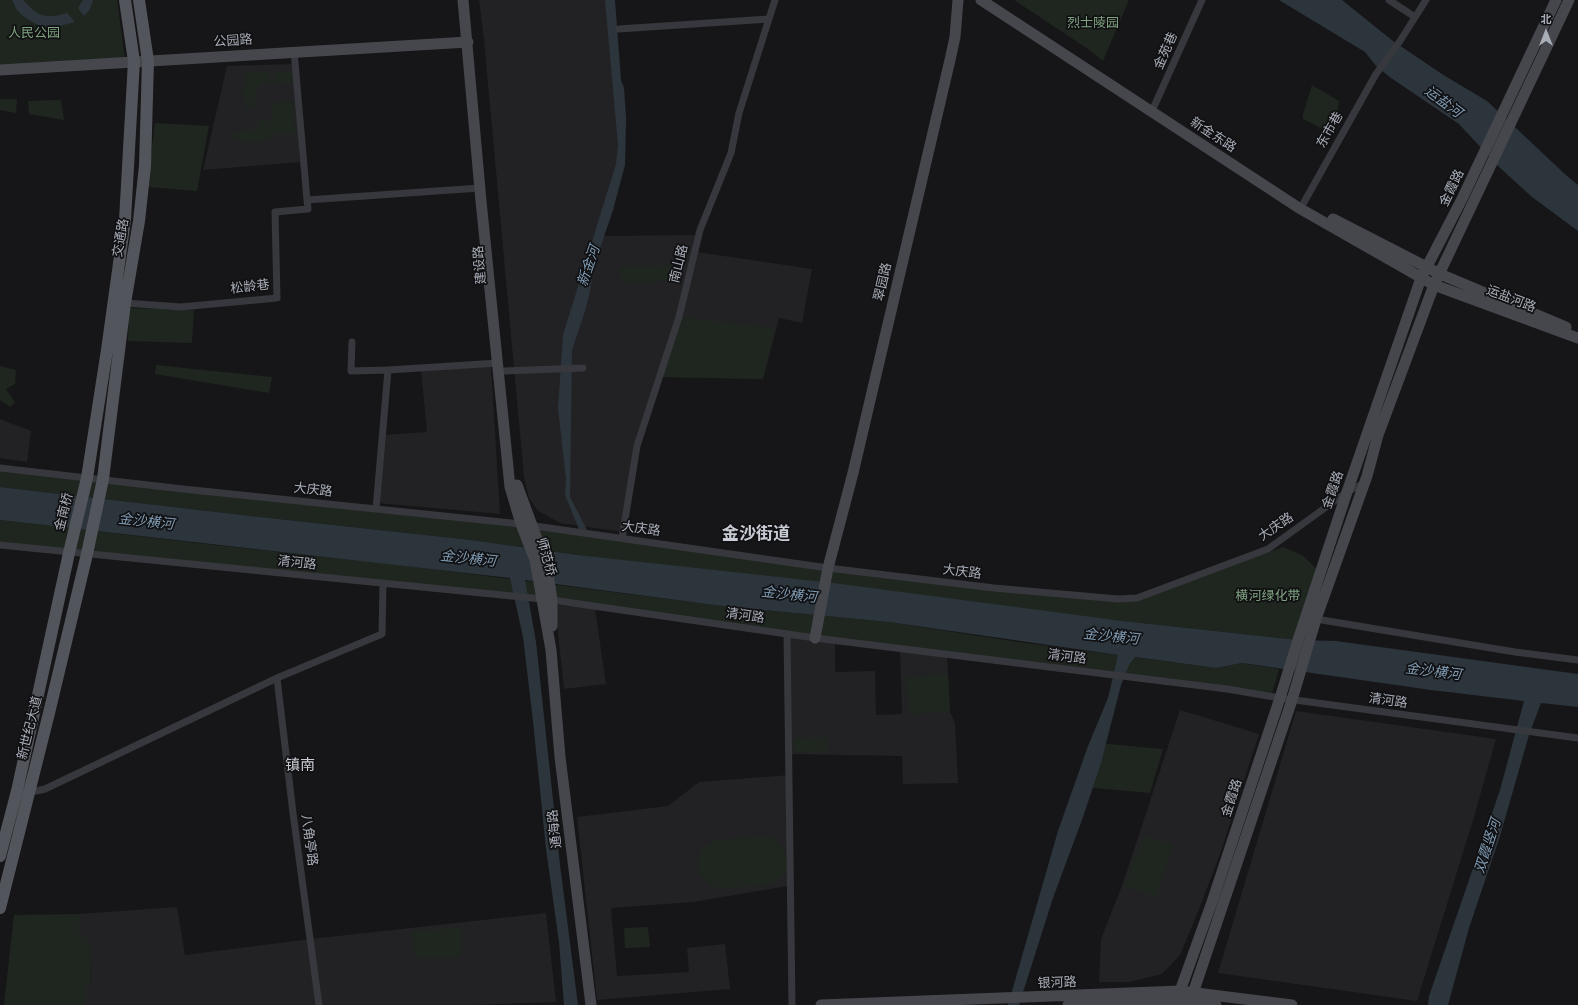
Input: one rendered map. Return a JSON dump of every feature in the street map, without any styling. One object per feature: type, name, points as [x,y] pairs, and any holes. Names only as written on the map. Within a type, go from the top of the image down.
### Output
[{"type":"main road","name":"交通路","points":[[87,478],[125,220],[134,61],[125,0]]},
{"type":"main road","name":"交通路","points":[[103,479],[125,304],[139,221],[145,166],[148,61],[139,0]]},
{"type":"main road","name":"建设路","points":[[463,0],[480,188],[501,367]]},
{"type":"main road","name":"建设路","points":[[468,0],[501,367],[510,487],[526,524]]},
{"type":"main road","name":"翠园路","points":[[815,638],[828,568],[853,473],[950,60],[955,37],[958,0]]},
{"type":"main road","name":"新金东路","points":[[981,0],[1303,204],[1440,274]]},
{"type":"main road","name":"新金东路","points":[[988,0],[1299,208],[1434,286]]},
{"type":"main road","name":"金霞路","points":[[1191,1000],[1292,700],[1300,634],[1421,278],[1462,199],[1556,0]]},
{"type":"main road","name":"金霞路","points":[[1177,999],[1212,902],[1280,698],[1294,675],[1311,635],[1364,483],[1378,435],[1434,286],[1569,0]]},
{"type":"main road","name":"公园路","points":[[0,70],[294,51],[468,42]]},
{"type":"main road","name":"运盐河路","points":[[1440,274],[1578,331]]},
{"type":"main road","name":"运盐河路","points":[[1434,286],[1578,338]]},
{"type":"main road","name":"金南桥","points":[[69,553],[87,478]]},
{"type":"main road","points":[[87,554],[103,479]]},
{"type":"main road","name":"师范桥","points":[[526,524],[547,600]]},
{"type":"main road","name":"新世纪大道","points":[[0,908],[69,553]]},
{"type":"main road","name":"新世纪大道","points":[[0,856],[23,792],[87,554]]},
{"type":"main road","name":"通海路","points":[[547,600],[560,757],[590,1005]]},
{"type":"main road","name":"银河路","points":[[1068,1005],[1114,1004],[1177,999]]},
{"type":"main road","name":"银河路","points":[[821,1005],[1177,999],[1292,1005]]},
{"type":"main road","name":"银河路","points":[[1191,1000],[1216,1005]]},
{"type":"street","name":"南山路","points":[[622,538],[636,446],[679,317],[700,230],[731,153],[739,113],[775,0]]},
{"type":"street","name":"金苑巷","points":[[1153,109],[1202,0]]},
{"type":"street","points":[[1389,0],[1415,17]]},
{"type":"street","name":"东市巷","points":[[1303,204],[1379,70],[1400,41],[1426,0]]},
{"type":"street","points":[[619,29],[769,19]]},
{"type":"street","points":[[294,51],[307,200],[480,188]]},
{"type":"street","name":"松龄巷","points":[[125,304],[181,307],[277,298],[276,212],[308,209],[307,200]]},
{"type":"street","points":[[352,342],[351,371],[501,367],[546,369],[583,368]]},
{"type":"street","points":[[376,508],[388,370]]},
{"type":"street","points":[[0,468],[87,478]]},
{"type":"street","name":"大庆路","points":[[87,478],[526,524],[828,568],[994,588],[1118,599],[1136,598],[1268,549],[1347,492],[1364,483]]},
{"type":"street","points":[[0,545],[69,553]]},
{"type":"street","name":"清河路","points":[[69,553],[547,600],[815,638],[1227,689],[1292,700],[1578,738]]},
{"type":"street","points":[[23,792],[45,790],[277,678],[382,634],[383,584]]},
{"type":"street","points":[[1316,619],[1515,652],[1578,660]]},
{"type":"street","points":[[787,634],[792,1005]]},
{"type":"street","name":"八角亭路","points":[[277,678],[292,812],[319,1005]]},
{"type":"shaded area","points":[[479,0],[609,0],[623,147],[599,236],[701,235],[697,252],[812,269],[802,323],[779,318],[763,379],[659,377],[637,446],[623,532],[560,523],[538,511],[529,498],[524,477],[484,40]]},
{"type":"shaded area","points":[[294,64],[300,162],[203,170],[227,66]]},
{"type":"shaded area","points":[[491,366],[500,514],[378,503],[384,435],[427,432],[421,370]]},
{"type":"shaded area","points":[[0,419],[31,431],[27,462],[0,458]]},
{"type":"shaded area","points":[[555,605],[595,609],[606,684],[564,689]]},
{"type":"shaded area","points":[[787,634],[835,640],[835,672],[875,671],[876,715],[902,714],[900,648],[947,654],[950,712],[955,723],[958,783],[903,784],[902,756],[788,754]]},
{"type":"shaded area","points":[[1180,710],[1259,734],[1220,854],[1180,955],[1162,974],[1130,982],[1099,982],[1101,939],[1122,886]]},
{"type":"shaded area","points":[[1296,711],[1496,739],[1474,817],[1417,1001],[1218,973]]},
{"type":"shaded area","points":[[789,775],[788,886],[693,902],[611,908],[617,976],[689,972],[687,948],[725,944],[730,989],[597,1000],[577,817],[668,806],[699,782]]},
{"type":"shaded area","points":[[177,907],[185,955],[311,939],[546,913],[556,1002],[473,1005],[86,1005],[86,987],[91,987],[89,937],[79,937],[79,914]]},
{"type":"green space","name":"人民公园","points":[[0,0],[117,0],[125,59],[0,68]]},
{"type":"green space","name":"烈士陵园","points":[[1014,0],[1129,0],[1103,61],[1088,49]]},
{"type":"green space","points":[[270,71],[271,82],[262,82],[262,85],[257,85],[257,98],[250,99],[250,104],[244,105],[243,82],[247,82],[246,72]]},
{"type":"green space","points":[[273,72],[294,72],[294,84],[274,84]]},
{"type":"green space","points":[[1312,85],[1339,101],[1336,120],[1328,132],[1303,119],[1303,114]]},
{"type":"green space","points":[[0,99],[17,99],[16,113],[0,110]]},
{"type":"green space","points":[[61,100],[64,120],[29,114],[28,101]]},
{"type":"green space","points":[[251,100],[257,100],[258,108],[246,109],[245,106],[252,105]]},
{"type":"green space","points":[[293,102],[295,134],[273,134],[271,103]]},
{"type":"green space","points":[[271,120],[272,137],[270,137],[270,141],[240,141],[239,137],[229,138],[229,133],[241,133],[243,130],[259,129],[259,121]]},
{"type":"green space","points":[[155,123],[209,126],[197,191],[147,187]]},
{"type":"green space","points":[[677,265],[678,280],[621,283],[620,267]]},
{"type":"green space","points":[[129,308],[194,310],[192,343],[128,341]]},
{"type":"green space","points":[[679,317],[775,328],[763,379],[659,377]]},
{"type":"green space","points":[[156,365],[272,377],[269,393],[155,374]]},
{"type":"green space","points":[[0,366],[16,370],[15,384],[6,389],[15,402],[10,407],[0,400]]},
{"type":"green space","name":"横河绿化带","points":[[0,467],[521,524],[828,568],[1137,600],[1283,547],[1302,555],[1321,573],[1298,640],[1123,621],[578,555],[471,540],[0,487]]},
{"type":"green space","points":[[0,520],[376,562],[722,606],[889,622],[1018,642],[1216,668],[1242,663],[1279,669],[1271,697],[552,600],[0,545]]},
{"type":"green space","points":[[948,674],[950,712],[909,714],[906,677]]},
{"type":"green space","points":[[828,737],[829,751],[795,752],[794,738]]},
{"type":"green space","points":[[1098,743],[1163,749],[1150,793],[1083,787]]},
{"type":"green space","points":[[1143,835],[1173,845],[1156,897],[1125,887]]},
{"type":"green space","points":[[765,836],[770,837],[781,845],[787,858],[786,870],[783,876],[773,884],[721,889],[708,884],[700,873],[697,859],[700,851],[707,844],[716,840]]},
{"type":"green space","points":[[79,914],[79,937],[89,937],[91,987],[86,987],[86,1005],[4,1005],[14,915]]},
{"type":"green space","points":[[461,927],[462,947],[459,957],[415,958],[412,932]]},
{"type":"green space","points":[[648,927],[650,947],[625,948],[624,928]]},
{"type":"water","points":[[12,0],[23,0],[33,10],[46,16],[55,16],[67,13],[75,22],[56,27],[41,26],[23,16],[17,10]]},
{"type":"water","points":[[83,0],[93,0],[90,9],[84,16],[78,8]]},
{"type":"water","name":"新金河","points":[[605,0],[615,0],[621,80],[624,88],[626,118],[625,165],[613,210],[593,269],[585,311],[572,350],[570,497],[587,530],[579,529],[565,495],[566,479],[558,408],[563,335],[616,164],[618,145]]},
{"type":"water","name":"运盐河","points":[[1279,0],[1342,0],[1393,41],[1445,76],[1487,101],[1578,185],[1578,231],[1532,197],[1498,166],[1459,124],[1391,78],[1377,67],[1365,52]]},
{"type":"water","points":[[0,487],[471,540],[578,555],[833,583],[1123,621],[1298,640],[1336,641],[1578,674],[1578,707],[1541,703],[1529,735],[1500,836],[1469,928],[1448,1005],[1428,1005],[1429,996],[1500,790],[1524,701],[1431,690],[1242,663],[1216,668],[1135,657],[1129,665],[1121,685],[1101,763],[1053,898],[1019,1005],[1008,1005],[1058,831],[1088,746],[1108,698],[1118,655],[889,622],[722,606],[525,580],[536,642],[560,865],[578,1005],[564,1005],[559,942],[546,849],[523,637],[510,578],[0,520]]},
{"type":"district","name":"金沙街道","points":[[756,534]]},
{"type":"district","name":"镇南","points":[[300,766]]},
{"type":"water label","name":"金沙横河","points":[[146,522]]},
{"type":"water label","name":"金沙横河","points":[[468,559]]},
{"type":"water label","name":"金沙横河","points":[[789,595]]},
{"type":"water label","name":"金沙横河","points":[[1111,637]]},
{"type":"water label","name":"金沙横河","points":[[1433,672]]},
{"type":"water label","name":"双霞竖河","points":[[1488,846]]}]
